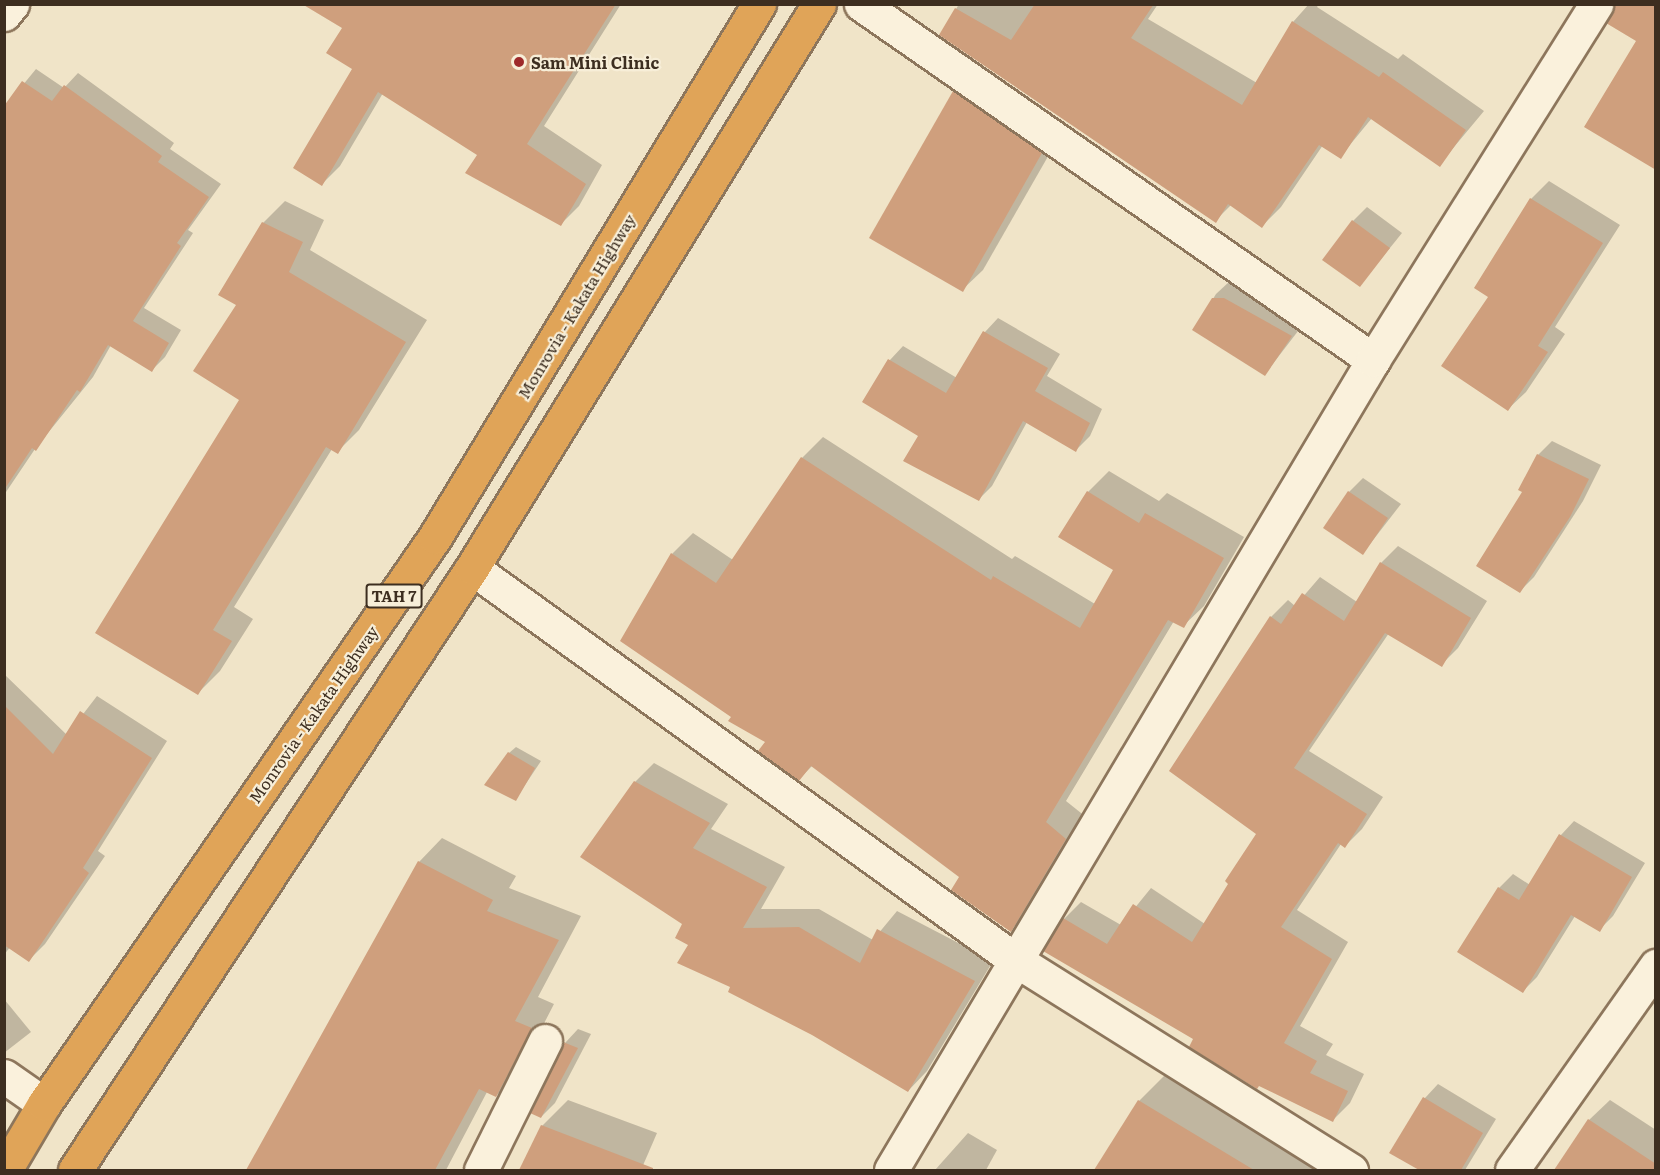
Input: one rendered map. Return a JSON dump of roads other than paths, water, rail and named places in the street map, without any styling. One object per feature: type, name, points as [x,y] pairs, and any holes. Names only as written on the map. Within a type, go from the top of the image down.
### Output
[{"type":"highway","name":"Monrovia - Kakata Highway","points":[[5,1170],[44,1104],[435,537],[759,4]]},
{"type":"highway","name":"TAH 7","points":[[75,1170],[472,568],[819,4]]},
{"type":"street","points":[[4,14],[12,4]]},
{"type":"street","points":[[861,4],[1373,360]]},
{"type":"street","points":[[891,1170],[1014,959],[1373,360],[1596,4]]},
{"type":"street","points":[[472,568],[1014,959],[1351,1170]]},
{"type":"street","points":[[1512,1170],[1656,966]]},
{"type":"street","points":[[481,1170],[545,1041]]},
{"type":"street","points":[[4,1076],[44,1104]]},
{"type":"place","name":"Sam Mini Clinic","points":[[519,62]]}]
